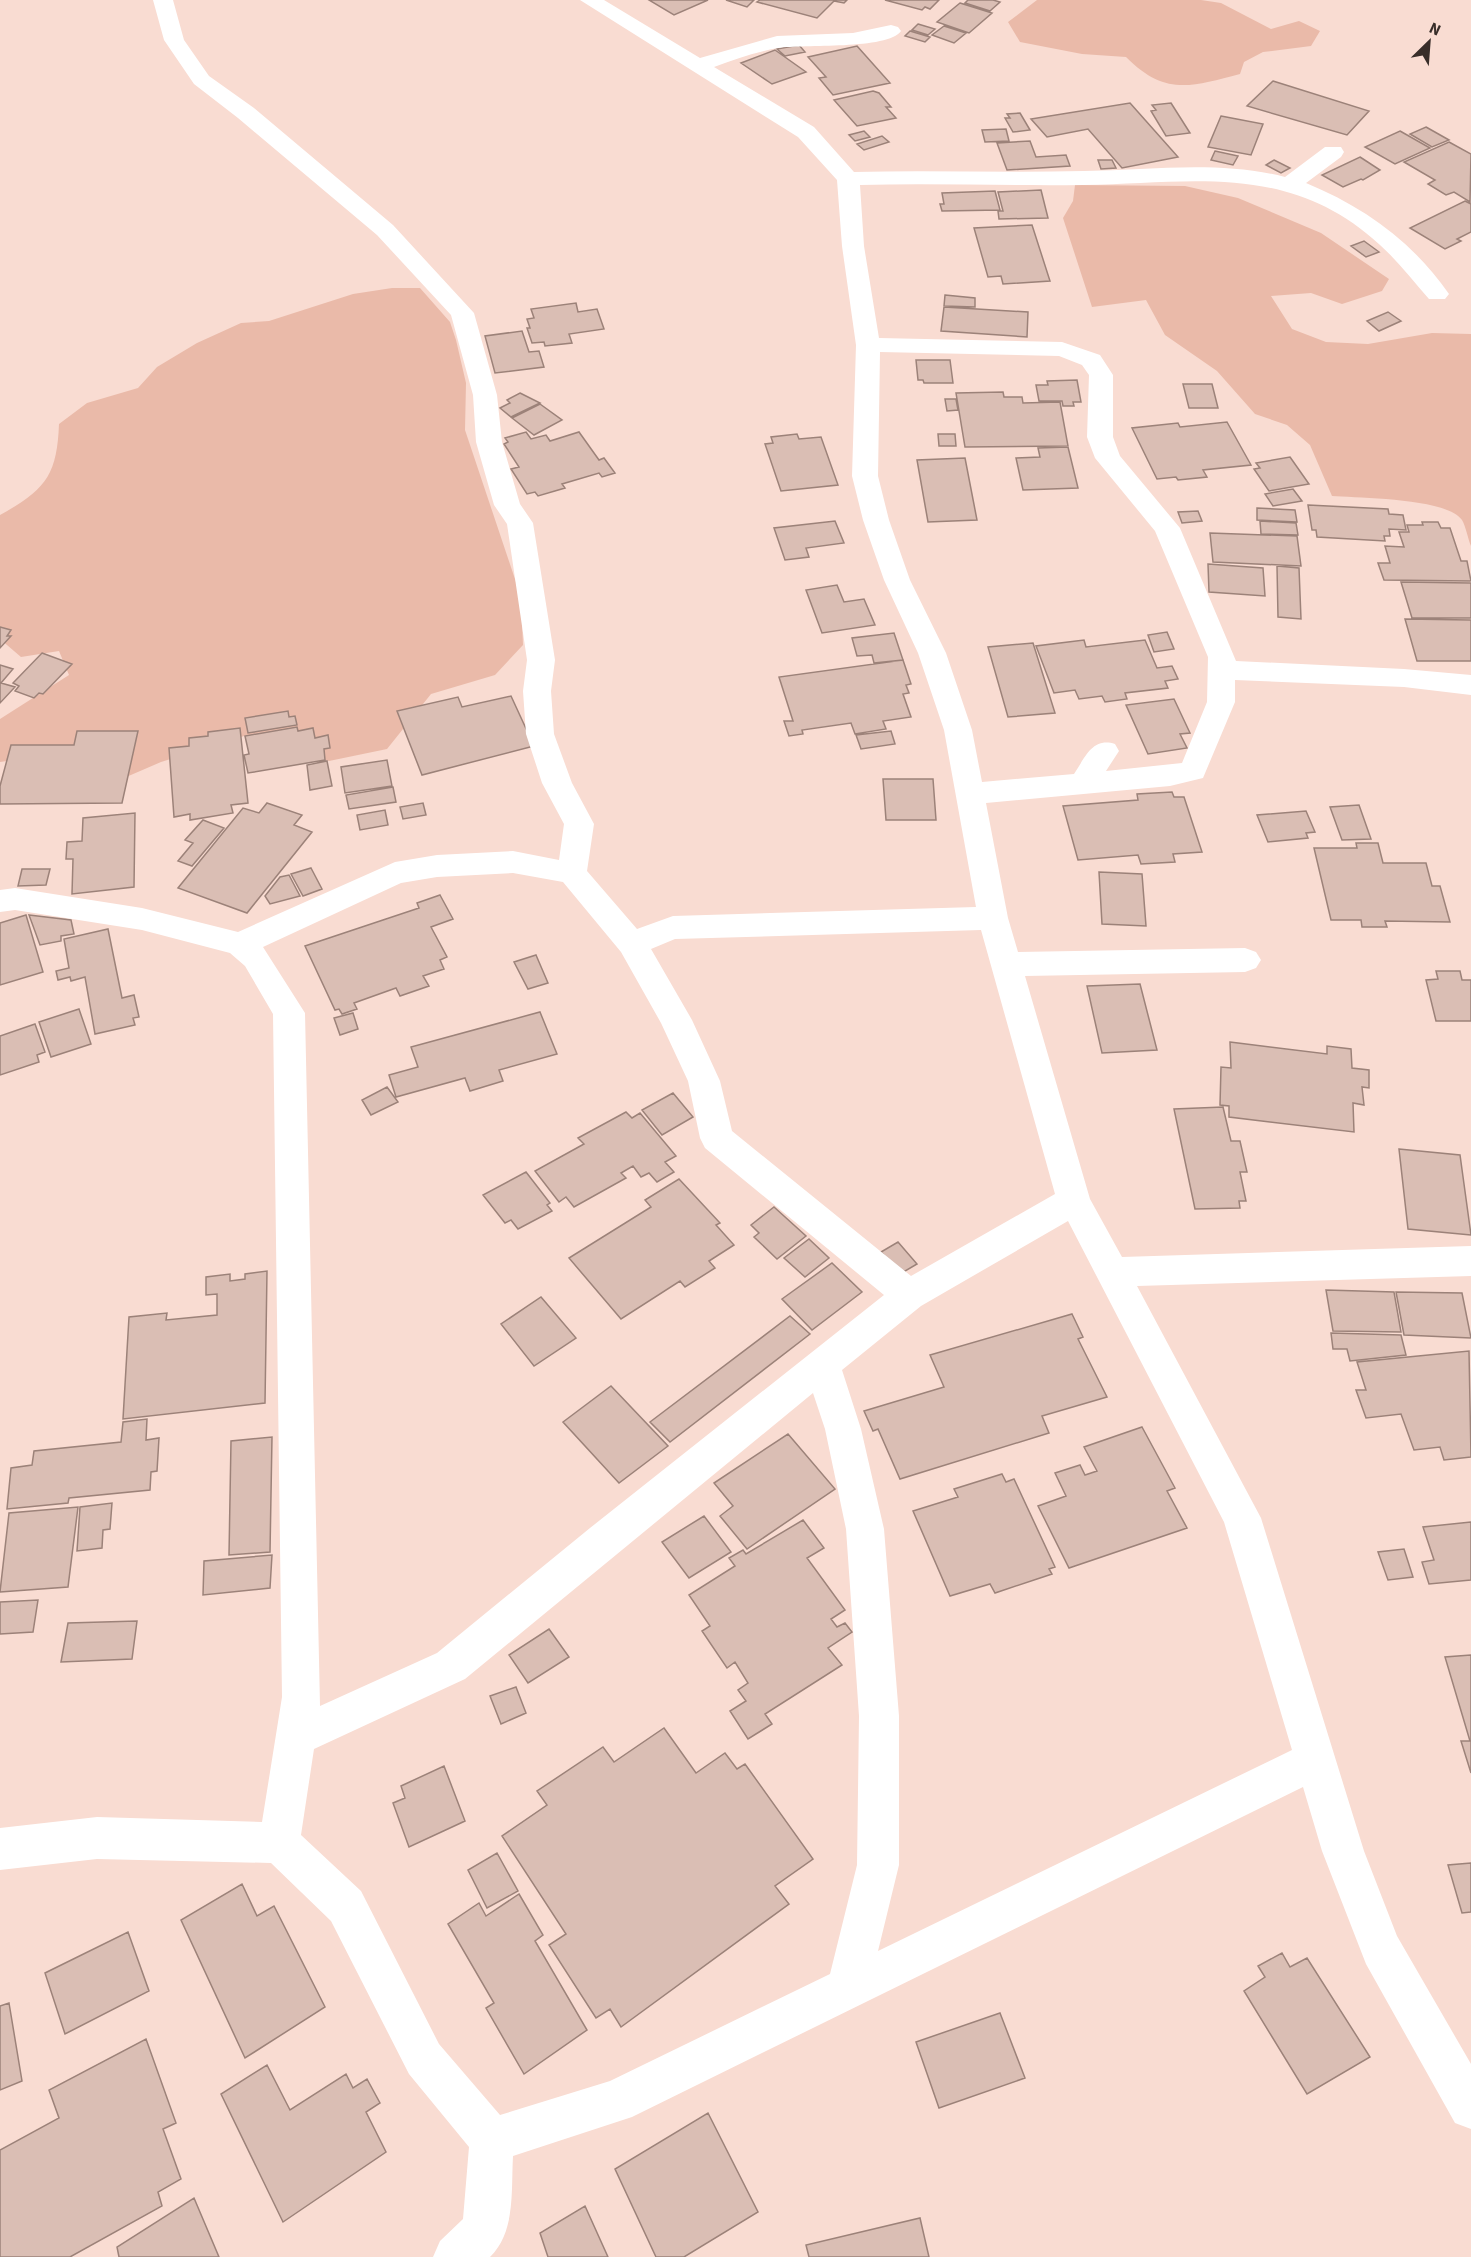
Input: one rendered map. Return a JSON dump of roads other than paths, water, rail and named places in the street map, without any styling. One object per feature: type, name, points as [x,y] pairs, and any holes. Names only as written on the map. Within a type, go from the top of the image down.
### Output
[{"type":"street","points":[[164,0],[174,40],[201,80],[246,113],[385,230],[462,313],[486,394],[489,442],[507,505],[520,523],[541,660],[537,691],[540,734],[557,783],[579,824],[572,873]]},
{"type":"street","points":[[590,0],[806,132],[848,179],[854,246],[868,345],[865,476],[876,520],[897,580],[932,653],[958,730],[993,918],[1074,1200],[1242,1518],[1343,1851],[1381,1949],[1471,2107]]},
{"type":"street","points":[[699,66],[744,48],[791,39],[863,39],[891,31]]},
{"type":"street","points":[[1288,184],[1333,152]]},
{"type":"street","points":[[848,179],[993,176],[1103,178],[1194,173],[1237,175],[1288,184],[1323,197],[1395,245],[1437,294]]},
{"type":"street","points":[[868,345],[1062,349],[1091,360],[1101,375],[1101,436],[1108,458],[1167,528],[1222,657],[1221,702],[1193,771],[1170,776],[970,794]]},
{"type":"street","points":[[1222,670],[1404,678],[1471,684]]},
{"type":"street","points":[[1083,783],[1105,751]]},
{"type":"street","points":[[240,944],[395,873],[437,867],[513,862],[572,873],[632,944],[676,1020],[704,1081],[717,1138],[909,1295]]},
{"type":"street","points":[[0,901],[15,899],[142,919],[240,944],[256,958],[289,1013],[302,1697],[279,1843]]},
{"type":"street","points":[[632,944],[673,928],[993,918]]},
{"type":"street","points":[[1007,964],[1245,960]]},
{"type":"street","points":[[296,1737],[451,1666],[909,1295],[1074,1200]]},
{"type":"street","points":[[1114,1272],[1471,1262]]},
{"type":"street","points":[[822,1364],[843,1429],[865,1529],[879,1716],[878,1865],[848,1988]]},
{"type":"street","points":[[492,2140],[616,2101],[1315,1760]]},
{"type":"street","points":[[0,1849],[97,1838],[279,1843],[346,1906],[424,2059],[492,2140],[485,2230],[456,2257]]}]
